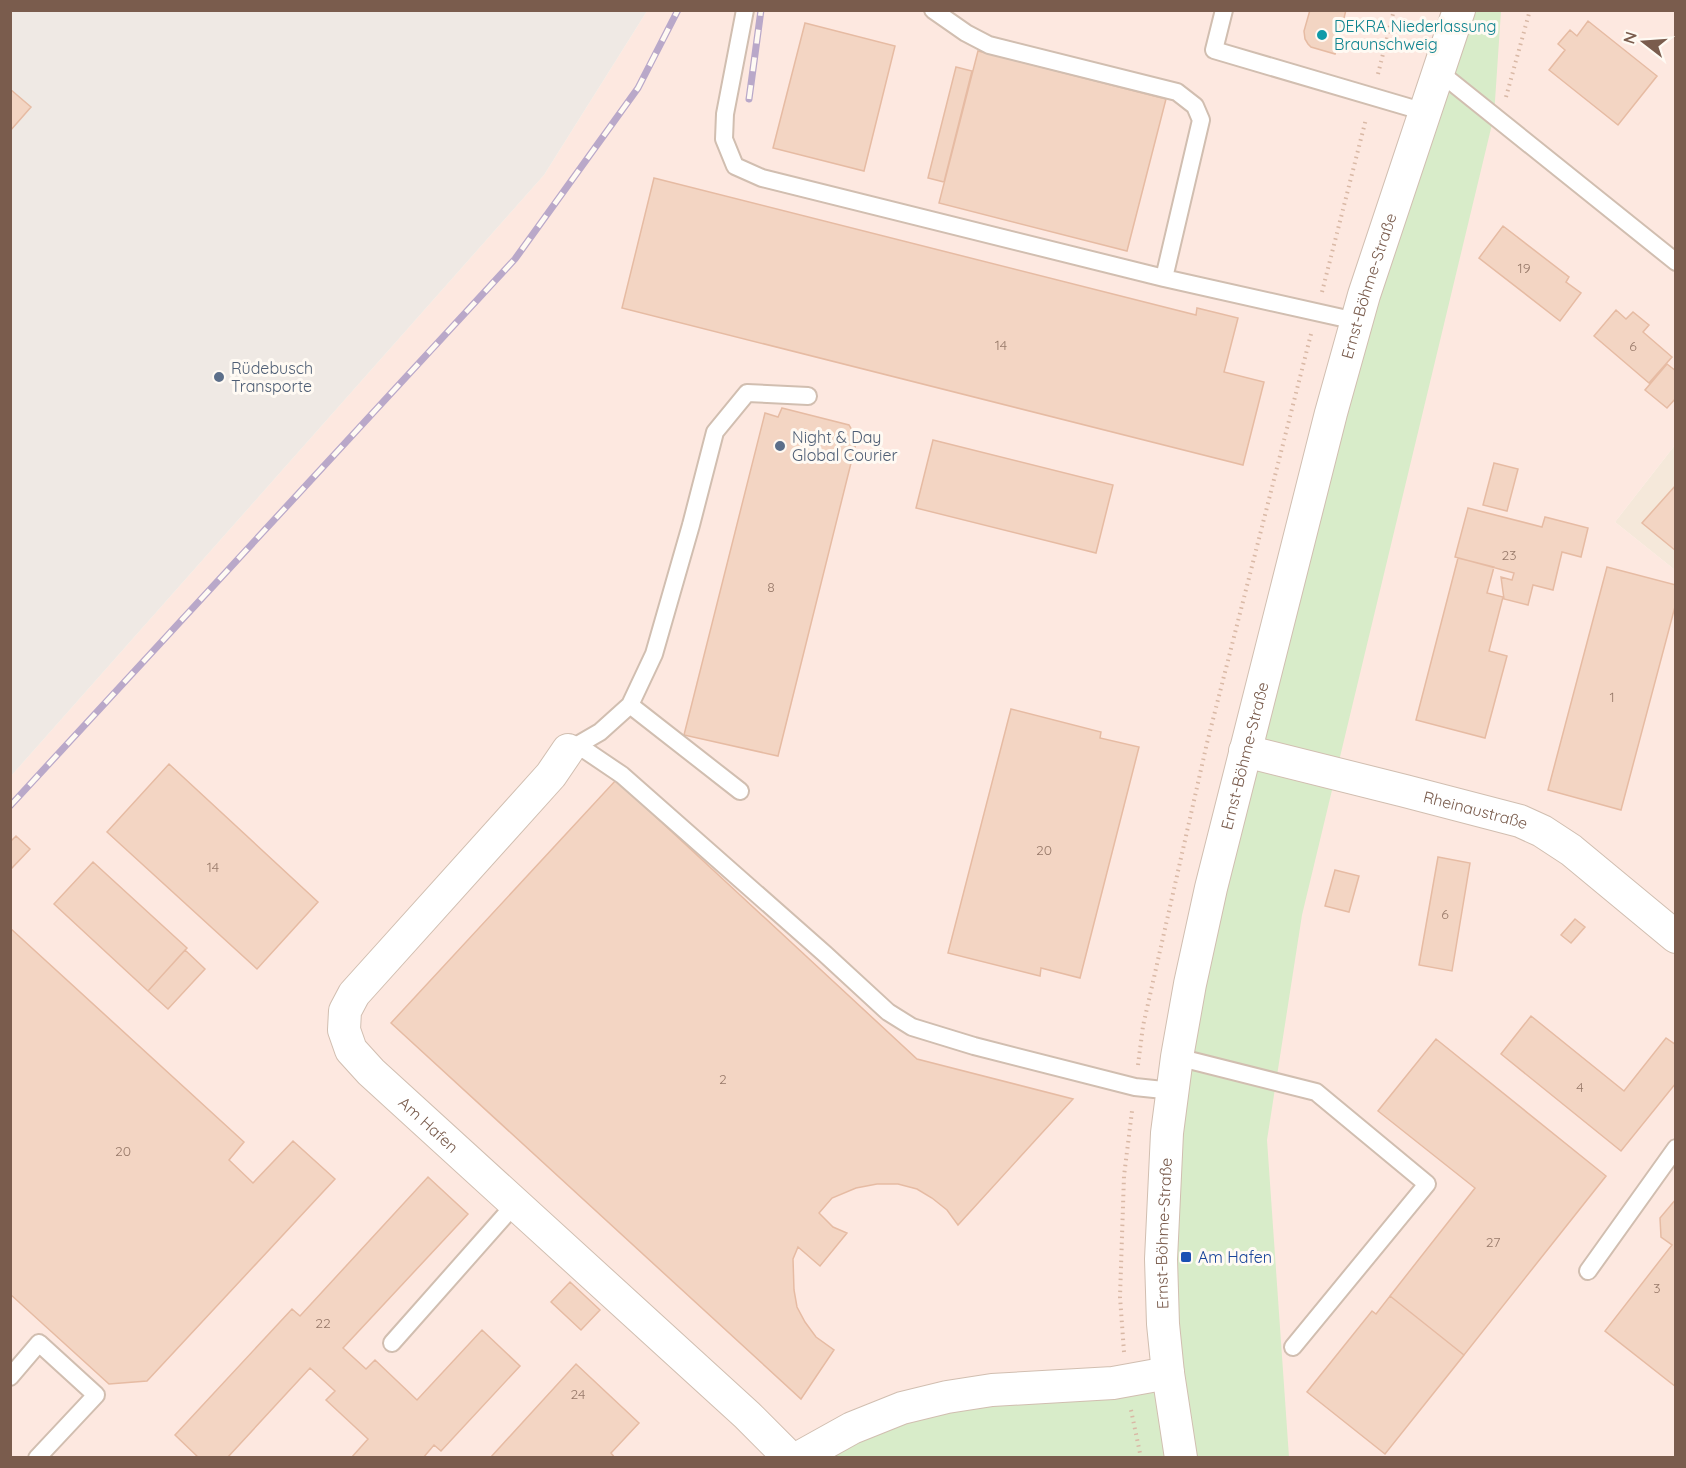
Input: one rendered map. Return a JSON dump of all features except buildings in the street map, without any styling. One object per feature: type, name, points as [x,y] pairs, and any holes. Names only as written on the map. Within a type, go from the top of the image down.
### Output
[{"type":"street","name":"Ernst-Böhme-Straße","points":[[1438,71],[1441,10]]},
{"type":"street","name":"Ernst-Böhme-Straße","points":[[1181,1458],[1167,1373],[1161,1259],[1167,1143],[1177,1057],[1190,984],[1245,751],[1356,321],[1459,10]]},
{"type":"street","name":"Ernst-Böhme-Straße","points":[[1438,71],[1470,10]]},
{"type":"street","name":"Am Hafen","points":[[568,750],[551,775],[354,994],[345,1011],[344,1030],[351,1050],[371,1072],[747,1415],[790,1458]]},
{"type":"street","name":"Rheinaustraße","points":[[1245,751],[1520,821],[1542,831],[1571,850],[1676,937]]},
{"type":"street","points":[[798,1458],[852,1428],[902,1408],[947,1397],[992,1390],[1113,1383],[1167,1373]]},
{"type":"lane","points":[[745,10],[725,114],[724,139],[735,166],[762,178],[1164,278],[1356,321]]},
{"type":"lane","points":[[933,10],[966,33],[989,45],[1177,92],[1195,105],[1201,120],[1164,278]]},
{"type":"lane","points":[[1224,10],[1214,50],[1425,112]]},
{"type":"lane","points":[[1438,71],[1676,262]]},
{"type":"lane","points":[[568,750],[600,732],[630,705],[654,654],[715,432],[747,393],[808,396]]},
{"type":"lane","points":[[630,705],[740,791]]},
{"type":"lane","points":[[568,750],[585,750],[622,775],[888,1012],[912,1027],[974,1046],[1135,1087],[1173,1091]]},
{"type":"lane","points":[[1177,1057],[1316,1092],[1427,1184],[1293,1347]]},
{"type":"lane","points":[[1588,1271],[1676,1148]]},
{"type":"lane","points":[[392,1343],[516,1203]]},
{"type":"lane","points":[[10,1377],[39,1343],[96,1395],[37,1458]]},
{"type":"path","points":[[1500,120],[1530,10]]},
{"type":"shaded area","points":[[11,11],[647,11],[544,175],[11,776]]},
{"type":"shaded area","points":[[647,11],[1675,11],[1675,445],[1615,522],[1675,570],[1675,1457],[11,1458],[11,776],[544,175]]},
{"type":"shaded area","points":[[1675,445],[1675,570],[1615,522]]},
{"type":"green space","points":[[1466,11],[1501,11],[1494,116],[1302,915],[1267,1140],[1289,1457],[798,1458],[852,1428],[1167,1373],[1179,1046],[1356,321]]},
{"type":"railway","points":[[10,806],[515,259],[638,88],[678,10]]},
{"type":"railway","points":[[749,99],[761,10]]},
{"type":"place","name":"DEKRA Niederlassung Braunschweig","points":[[1322,35]]},
{"type":"place","name":"Rüdebusch Transporte","points":[[219,377]]},
{"type":"place","name":"Night & Day Global Courier","points":[[780,446]]},
{"type":"place","name":"Am Hafen","points":[[1186,1257]]}]
